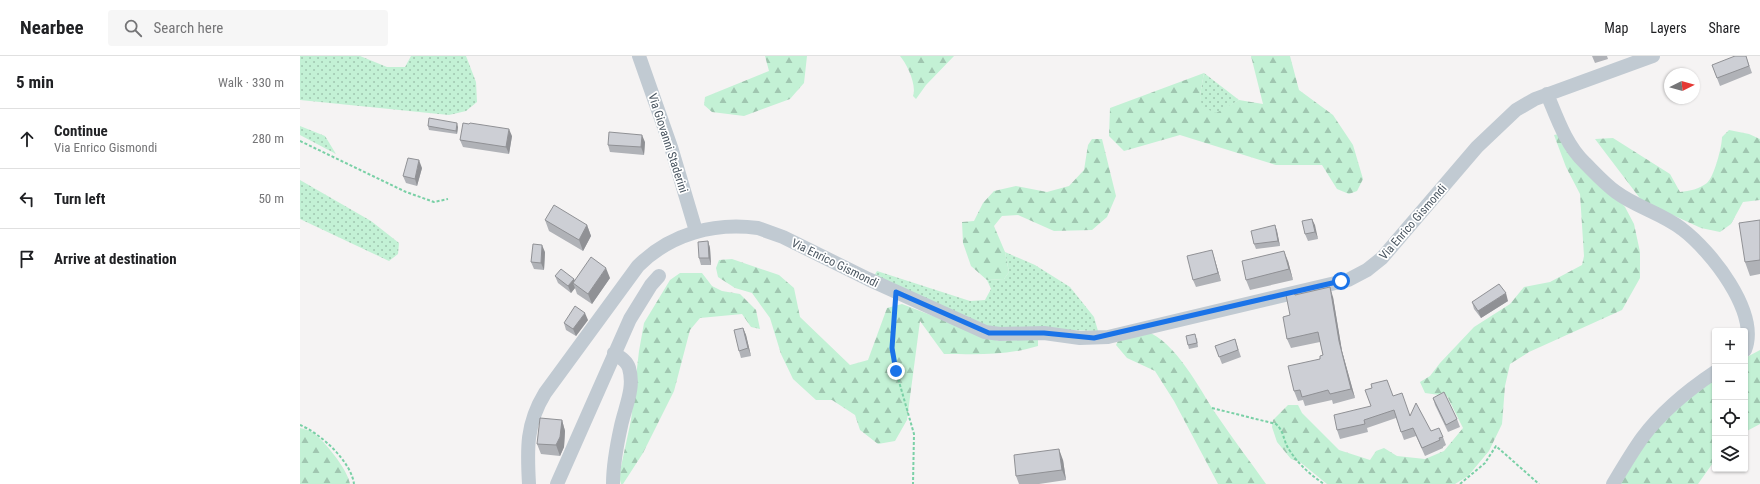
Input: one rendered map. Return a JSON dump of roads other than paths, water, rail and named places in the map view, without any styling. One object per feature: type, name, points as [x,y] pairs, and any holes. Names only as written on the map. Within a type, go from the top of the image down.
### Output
[{"type":"street","name":"Via Giovanni Staderini","points":[[639,56],[671,147],[696,231]]},
{"type":"street","name":"Via Enrico Gismondi","points":[[528,484],[528,447],[530,430],[534,414],[545,393],[638,266],[665,244],[696,231],[741,225],[758,228],[782,237],[896,292],[989,333],[1044,333],[1094,338],[1348,280],[1367,270],[1382,258],[1478,147],[1510,115],[1528,103],[1547,94],[1653,56]]},
{"type":"street","points":[[1547,94],[1564,135],[1583,162],[1616,193],[1681,228],[1705,249],[1734,282],[1746,299],[1752,320],[1751,337],[1748,344]]},
{"type":"street","points":[[557,484],[630,319],[651,285],[659,276]]},
{"type":"street","points":[[613,484],[621,426],[628,401],[630,382],[629,368],[626,362],[614,353]]},
{"type":"street","points":[[1613,484],[1642,437],[1667,409],[1697,384],[1712,374]]}]
